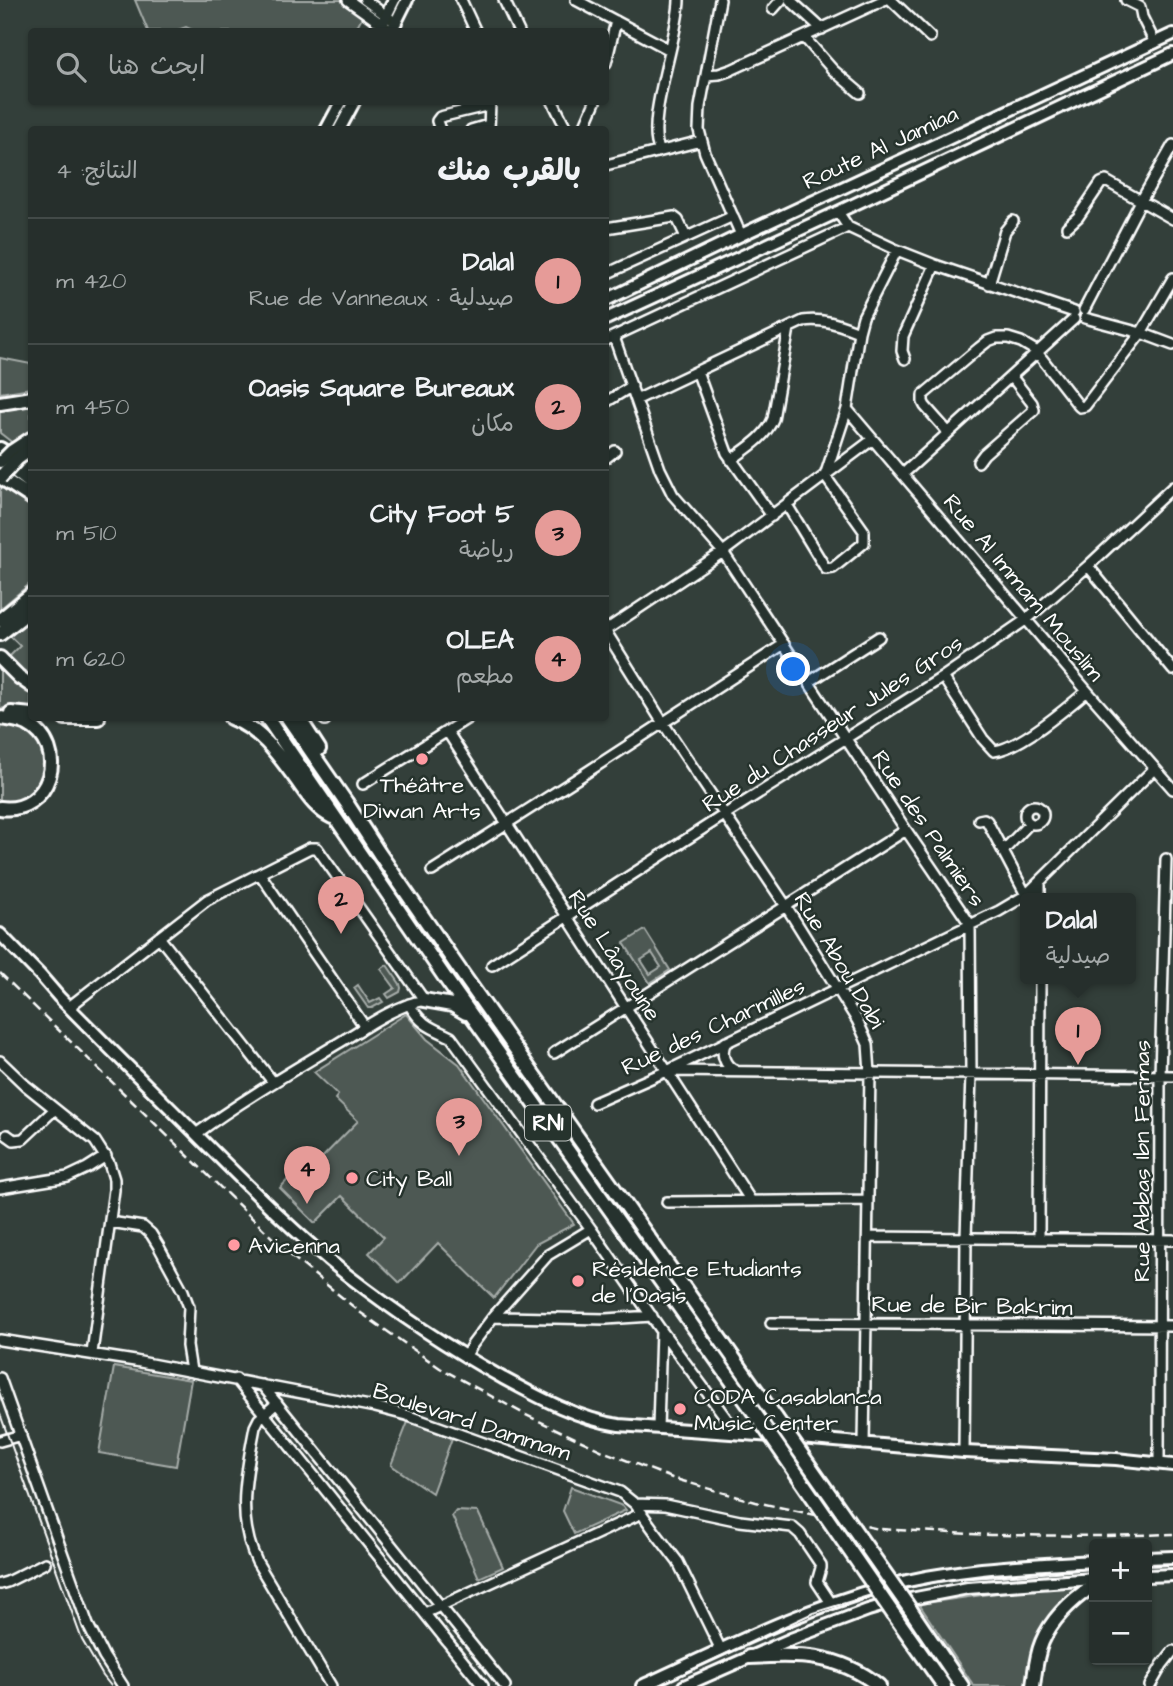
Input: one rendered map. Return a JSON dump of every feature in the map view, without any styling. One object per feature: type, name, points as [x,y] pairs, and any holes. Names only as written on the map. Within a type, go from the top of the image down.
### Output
[{"type":"highway","points":[[0,403],[28,399]]},
{"type":"highway","points":[[0,443],[28,457]]},
{"type":"highway","points":[[0,449],[28,466]]},
{"type":"highway","points":[[28,451],[0,477],[28,495]]},
{"type":"highway","points":[[0,462],[28,481]]},
{"type":"highway","points":[[1,629],[28,599]]},
{"type":"highway","points":[[1,629],[28,612]]},
{"type":"highway","points":[[0,658],[10,670],[28,683]]},
{"type":"highway","points":[[0,715],[28,715]]},
{"type":"highway","points":[[0,715],[20,721],[36,731],[47,745],[51,763],[46,786],[34,800],[18,808],[0,808]]},
{"type":"highway","points":[[239,721],[266,741],[280,756],[315,805],[335,818]]},
{"type":"highway","points":[[261,721],[335,818]]},
{"type":"highway","name":"RN1","points":[[269,721],[448,982],[763,1425],[944,1686]]},
{"type":"highway","name":"RN1","points":[[290,721],[464,976],[962,1686]]},
{"type":"highway","points":[[301,721],[428,914],[464,976]]},
{"type":"highway","points":[[424,1000],[444,993],[448,982]]},
{"type":"highway","points":[[424,1000],[460,1008],[475,1020]]},
{"type":"highway","points":[[1032,1686],[1042,1642],[1056,1619],[1089,1589]]},
{"type":"highway","points":[[749,1657],[785,1654],[821,1658],[845,1666],[879,1686]]},
{"type":"main road","points":[[387,26],[394,0]]},
{"type":"main road","points":[[387,26],[407,0]]},
{"type":"main road","name":"Route Al Jamiaa","points":[[609,299],[1173,34]]},
{"type":"main road","name":"Route Al Jamiaa","points":[[609,318],[1173,54]]},
{"type":"main road","points":[[328,126],[339,105]]},
{"type":"main road","points":[[341,126],[352,105]]},
{"type":"main road","points":[[0,462],[28,440]]},
{"type":"main road","points":[[0,934],[59,997],[277,1214],[345,1273],[465,1357],[528,1391],[608,1424],[964,1452],[1116,1459],[1173,1465]]},
{"type":"main road","points":[[0,944],[59,997]]},
{"type":"main road","points":[[1152,1558],[1173,1557]]},
{"type":"main road","points":[[642,1686],[831,1603],[884,1586],[997,1566],[1089,1561]]},
{"type":"main road","points":[[1152,1576],[1173,1575]]},
{"type":"main road","points":[[684,1686],[791,1639],[868,1610],[918,1597],[1002,1584],[1089,1579]]},
{"type":"street","points":[[348,0],[387,26]]},
{"type":"street","points":[[365,0],[387,26]]},
{"type":"street","points":[[461,0],[474,28]]},
{"type":"street","points":[[504,0],[517,28]]},
{"type":"street","points":[[576,0],[670,50]]},
{"type":"street","points":[[660,151],[657,145],[656,120],[678,22],[680,0]]},
{"type":"street","points":[[720,0],[700,107],[701,141],[741,235]]},
{"type":"street","points":[[773,9],[781,0]]},
{"type":"street","points":[[790,0],[822,29]]},
{"type":"street","points":[[891,0],[930,37]]},
{"type":"street","points":[[1126,0],[1142,4],[1155,43]]},
{"type":"street","points":[[706,75],[726,72],[878,1]]},
{"type":"street","points":[[609,50],[616,21]]},
{"type":"street","points":[[804,37],[833,70],[860,93]]},
{"type":"street","points":[[439,126],[437,121],[440,117],[483,105]]},
{"type":"street","points":[[489,126],[490,105]]},
{"type":"street","points":[[554,105],[565,126]]},
{"type":"street","points":[[585,126],[594,105]]},
{"type":"street","points":[[609,164],[701,141]]},
{"type":"street","points":[[1085,314],[1141,201],[1173,145]]},
{"type":"street","points":[[1067,227],[1074,222],[1104,181],[1173,219]]},
{"type":"street","points":[[838,212],[848,227],[897,250],[1074,315]]},
{"type":"street","points":[[609,273],[733,216]]},
{"type":"street","points":[[609,228],[674,217],[686,237]]},
{"type":"street","points":[[989,284],[1005,231],[1013,221]]},
{"type":"street","points":[[610,339],[848,227]]},
{"type":"street","points":[[825,476],[847,409],[859,332],[869,303],[897,250]]},
{"type":"street","points":[[905,359],[902,351],[903,336],[935,265]]},
{"type":"street","points":[[948,432],[925,406],[922,398],[988,341],[996,338],[1009,338],[1036,351],[1078,405],[1083,407],[1088,404],[1140,333],[1173,278]]},
{"type":"street","points":[[903,474],[1011,376],[1079,308],[1085,314],[1173,345]]},
{"type":"street","points":[[636,400],[803,321],[829,321],[859,332]]},
{"type":"street","points":[[731,460],[765,434],[771,425],[789,328]]},
{"type":"street","name":"Rue des Palmiers","points":[[610,339],[632,386],[668,486],[723,552],[970,924],[971,1074],[964,1452]]},
{"type":"street","points":[[697,371],[724,447],[772,516]]},
{"type":"street","points":[[978,462],[1034,410],[1032,403],[1011,376]]},
{"type":"street","points":[[609,400],[632,386]]},
{"type":"street","name":"Rue Al Immam Mouslim","points":[[847,409],[1173,789]]},
{"type":"street","points":[[609,629],[723,552],[872,440]]},
{"type":"street","points":[[609,456],[615,451]]},
{"type":"street","points":[[787,505],[826,569],[833,568],[864,543],[865,537],[861,525],[825,476]]},
{"type":"street","name":"Rue du Chasseur Jules Gros","points":[[492,965],[943,677],[1027,619],[1173,487]]},
{"type":"street","points":[[1088,566],[1173,670]]},
{"type":"street","name":"Rue Abou Dabi","points":[[609,636],[663,723],[786,906],[864,1033],[868,1044],[870,1073],[864,1444]]},
{"type":"street","points":[[809,682],[879,637]]},
{"type":"street","points":[[432,871],[784,644]]},
{"type":"street","points":[[943,677],[988,746],[994,751],[1000,751],[1035,731],[1087,691]]},
{"type":"street","points":[[363,783],[463,721]]},
{"type":"street","name":"Rue Lâayoune","points":[[447,731],[751,1200]]},
{"type":"street","name":"Rue des Charmilles","points":[[1028,893],[1154,769]]},
{"type":"street","points":[[979,820],[987,821],[1025,893]]},
{"type":"street","points":[[1003,851],[1030,823]]},
{"type":"street","points":[[554,1053],[906,831]]},
{"type":"street","points":[[69,1007],[206,900],[310,848],[317,848],[424,1000],[409,1004],[365,1027],[232,1107],[196,1134]]},
{"type":"street","name":"Rue Abbas Ibn Fermas","points":[[1159,1463],[1160,1076],[1166,859]]},
{"type":"street","points":[[260,874],[365,1027]]},
{"type":"street","points":[[1040,882],[1040,893]]},
{"type":"street","name":"Rue des Charmilles","points":[[594,1103],[667,1071],[1020,899]]},
{"type":"street","points":[[159,937],[273,1082]]},
{"type":"street","points":[[1039,1238],[1040,984]]},
{"type":"street","points":[[409,1004],[424,1024],[452,1037],[737,1433]]},
{"type":"street","points":[[726,1042],[724,1057],[731,1069],[738,1071]]},
{"type":"street","points":[[0,1061],[25,1085],[95,1141],[113,1172],[115,1186],[92,1353]]},
{"type":"street","points":[[667,1071],[1173,1076]]},
{"type":"street","points":[[7,1135],[14,1140],[23,1139],[55,1109]]},
{"type":"street","points":[[0,1188],[68,1177],[106,1156]]},
{"type":"street","points":[[667,1202],[867,1200]]},
{"type":"street","points":[[110,1222],[144,1227],[155,1240],[183,1291],[189,1307],[187,1346],[191,1371]]},
{"type":"street","points":[[465,1357],[493,1317],[548,1255],[592,1229]]},
{"type":"street","points":[[868,1237],[1173,1240]]},
{"type":"street","points":[[493,1317],[606,1319],[652,1316]]},
{"type":"street","name":"Rue de Bir Bakrim","points":[[771,1324],[1173,1326]]},
{"type":"street","points":[[658,1427],[661,1330]]},
{"type":"street","name":"Boulevard Dammam","points":[[0,1340],[92,1353],[375,1407],[406,1415],[620,1492],[635,1504],[678,1562],[721,1650]]},
{"type":"street","points":[[0,1378],[88,1625],[123,1686]]},
{"type":"street","points":[[236,1380],[483,1686]]},
{"type":"street","points":[[262,1385],[505,1686]]},
{"type":"street","points":[[277,1403],[259,1419],[255,1427],[245,1489],[244,1520],[247,1540],[257,1562],[331,1686]]},
{"type":"street","points":[[0,1441],[21,1434]]},
{"type":"street","points":[[635,1504],[665,1505],[740,1521],[792,1527],[800,1534],[821,1565],[817,1582],[831,1603]]},
{"type":"street","points":[[425,1613],[642,1513]]},
{"type":"street","points":[[0,1584],[46,1563]]},
{"type":"street","points":[[1150,1686],[1173,1651]]},
{"type":"shaded area","points":[[135,0],[371,0],[356,28],[147,28]]},
{"type":"shaded area","points":[[0,358],[28,363],[28,388],[0,393]]},
{"type":"shaded area","points":[[28,403],[28,432],[14,444],[0,433],[0,409]]},
{"type":"shaded area","points":[[2,488],[28,505],[28,585],[0,609]]},
{"type":"shaded area","points":[[28,622],[28,680],[0,651],[9,657],[20,646],[10,636]]},
{"type":"shaded area","points":[[0,664],[28,688],[28,711],[0,708]]},
{"type":"shaded area","points":[[0,724],[26,731],[38,740],[44,752],[46,764],[37,788],[27,797],[15,802],[0,802]]},
{"type":"shaded area","points":[[645,930],[670,970],[650,983],[624,943]],"holes":[[[652,953],[661,967],[650,974],[641,960]]]},
{"type":"shaded area","points":[[387,965],[401,988],[400,992],[389,998],[386,994],[395,988],[381,969]]},
{"type":"shaded area","points":[[358,985],[370,1003],[380,998],[383,1002],[368,1008],[354,988]]},
{"type":"shaded area","points":[[406,1014],[427,1039],[459,1064],[574,1224],[536,1244],[494,1298],[438,1243],[400,1283],[369,1253],[384,1237],[342,1196],[315,1223],[280,1188],[306,1160],[313,1167],[358,1121],[335,1099],[338,1095],[314,1072]]},
{"type":"shaded area","points":[[114,1367],[191,1380],[176,1466],[99,1453]]},
{"type":"shaded area","points":[[408,1422],[452,1438],[432,1493],[391,1465]]},
{"type":"shaded area","points":[[571,1487],[623,1506],[626,1510],[574,1534],[563,1511]]},
{"type":"shaded area","points":[[456,1511],[478,1512],[503,1567],[479,1578],[452,1516]]},
{"type":"shaded area","points":[[1076,1586],[1076,1590],[1054,1610],[1040,1632],[1031,1657],[1026,1686],[974,1686],[919,1604],[1003,1592]]},
{"type":"tram line","points":[[0,1414],[82,1640],[111,1686]]},
{"type":"tram line","points":[[1152,1566],[1173,1565]]},
{"type":"tram line","points":[[657,1686],[813,1613],[868,1596],[946,1580],[1089,1569]]},
{"type":"railway","points":[[0,973],[289,1254],[361,1313],[440,1368],[524,1414],[605,1452],[672,1478],[756,1502],[879,1529],[990,1535],[1173,1534]]},
{"type":"place","name":"Théâtre Diwan Arts","points":[[422,759]]},
{"type":"place","name":"Oasis Square Bureaux","points":[[341,934]]},
{"type":"place","name":"Dalal","points":[[1078,1065]]},
{"type":"place","name":"City Foot 5","points":[[459,1156]]},
{"type":"place","name":"City Ball","points":[[352,1178]]},
{"type":"place","name":"OLEA","points":[[307,1204]]},
{"type":"place","name":"Avicenna","points":[[234,1245]]},
{"type":"place","name":"Résidence Etudiants de l'Oasis","points":[[578,1281]]},
{"type":"place","name":"CODA Casablanca Music Center","points":[[680,1409]]}]
